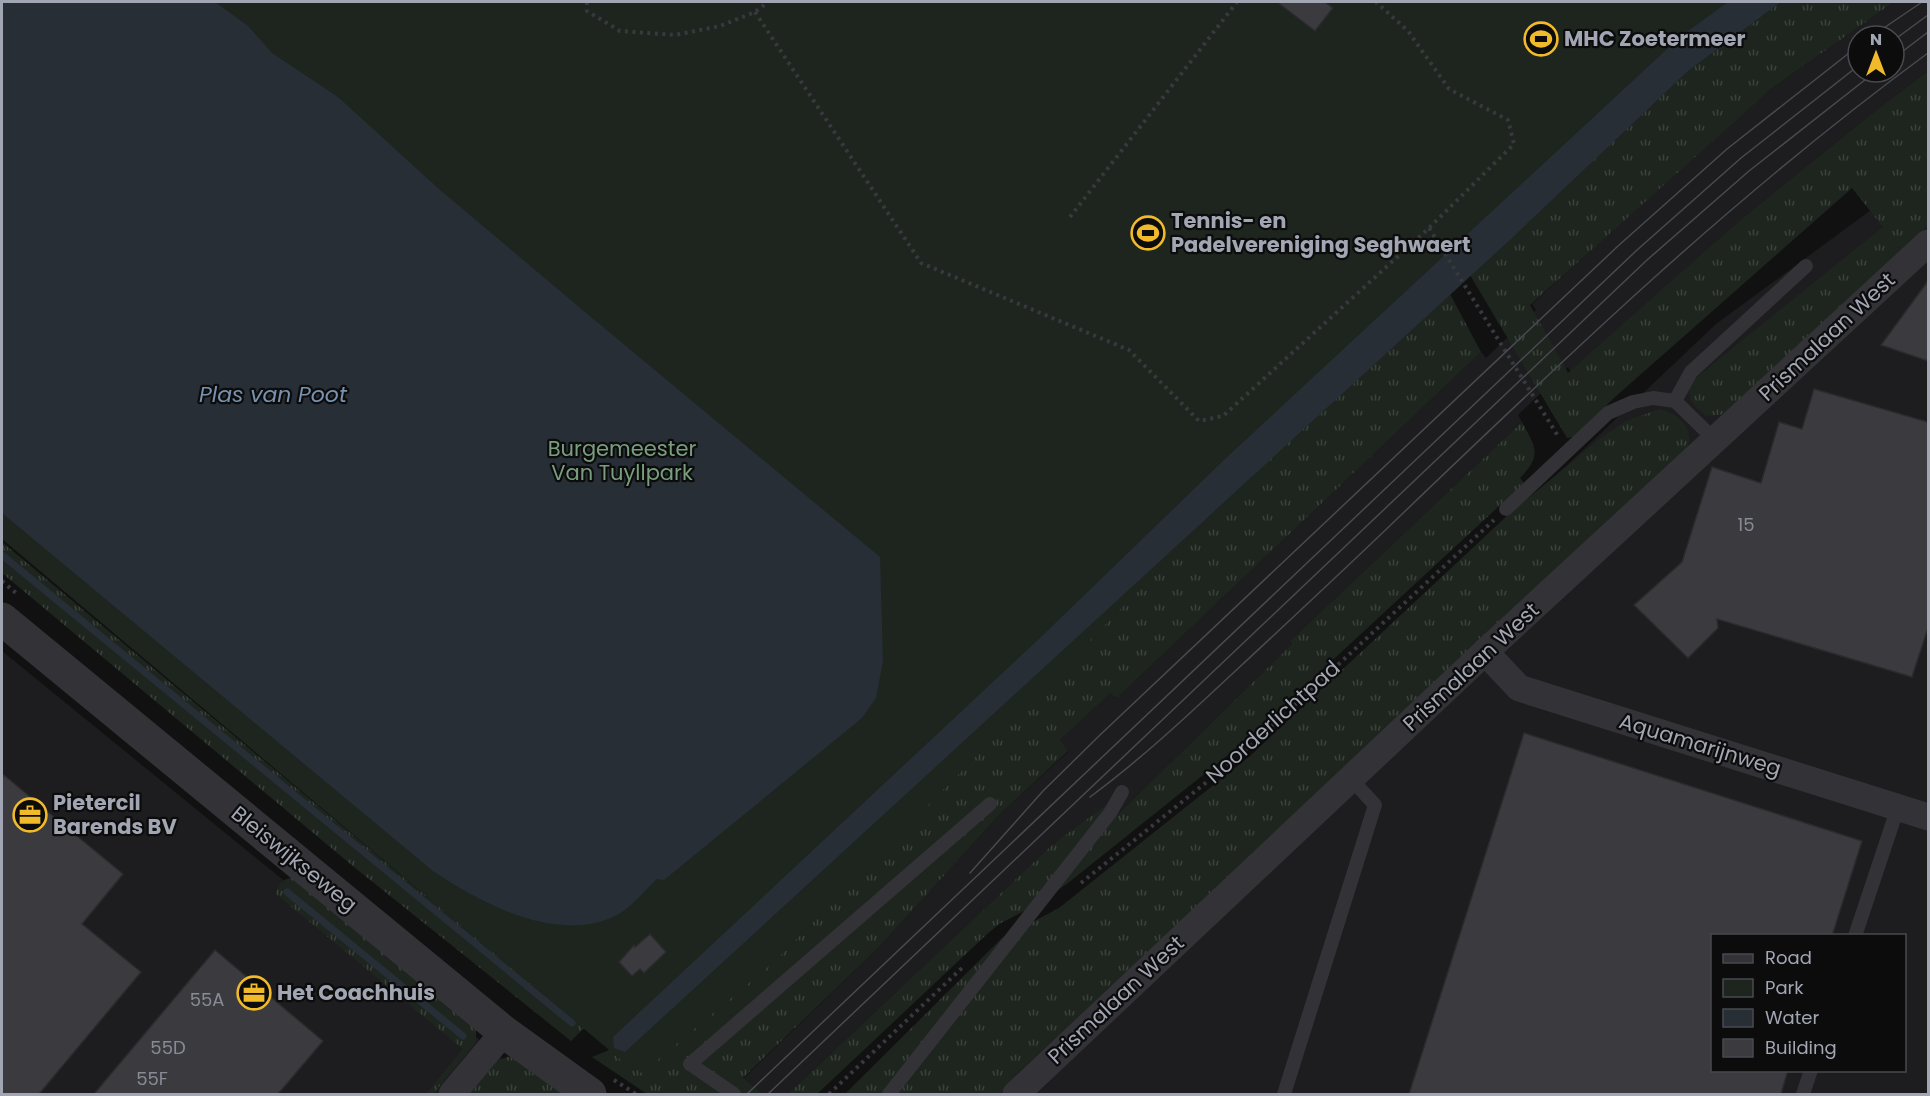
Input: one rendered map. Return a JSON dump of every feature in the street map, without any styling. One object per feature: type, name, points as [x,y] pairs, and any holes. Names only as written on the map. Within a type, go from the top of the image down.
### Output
[{"type":"street","name":"Prismalaan West","points":[[1016,1095],[1485,652],[1929,243]]},
{"type":"street","name":"Bleiswijkseweg","points":[[2,619],[504,1032],[590,1095]]},
{"type":"street","name":"Aquamarijnweg","points":[[1485,652],[1519,688],[1929,817]]},
{"type":"street","points":[[452,1095],[504,1032]]},
{"type":"lane","points":[[1675,401],[1691,372],[1806,266]]},
{"type":"lane","points":[[1506,509],[1566,450],[1608,413],[1633,402],[1653,399],[1675,401],[1715,440]]},
{"type":"lane","points":[[1284,1095],[1376,805],[1352,780]]},
{"type":"lane","points":[[889,1095],[1110,813],[1122,792]]},
{"type":"lane","points":[[734,1095],[690,1064],[990,804]]},
{"type":"lane","points":[[1856,934],[1898,807]]},
{"type":"lane","points":[[1803,1095],[1810,1072]]},
{"type":"path","points":[[587,2],[587,11],[620,31],[675,35],[720,26],[755,12],[768,2]]},
{"type":"path","points":[[1070,217],[1237,2]]},
{"type":"path","points":[[755,12],[921,263],[1129,350],[1198,421],[1223,416],[1429,228],[1514,144],[1508,120],[1449,89],[1408,31],[1376,2]]},
{"type":"path","points":[[1429,228],[1566,450]]},
{"type":"path","name":"Noorderlichtpad","points":[[1074,888],[1244,752],[1506,509]]},
{"type":"path","points":[[831,1093],[965,965]]},
{"type":"shaded area","points":[[1894,2],[1928,2],[1928,71],[1739,221],[1571,372],[1568,367],[1518,415],[1522,422],[1290,641],[1292,644],[1115,817],[1105,807],[1052,845],[788,1094],[736,1094],[743,1079],[879,947],[1000,814],[1068,752],[1060,740],[1110,692],[1117,698],[1481,352],[1486,358],[1536,310],[1532,304],[1686,163],[1771,89],[1846,36],[1846,84],[1906,84],[1906,24],[1863,24]]},
{"type":"shaded area","points":[[1928,168],[1928,1094],[904,1094],[1716,324]]},
{"type":"shaded area","points":[[2,651],[509,1064],[481,1094],[2,1094]]},
{"type":"green space","name":"Burgemeester Van Tuyllpark","points":[[2,2],[1746,2],[1594,127],[774,962],[642,1073],[621,1060],[2,539]]},
{"type":"green space","points":[[1781,2],[1894,2],[1863,24],[1846,24],[1846,36],[1771,89],[1530,305],[1568,373],[1739,221],[1928,71],[1928,225],[1725,414],[1706,416],[1691,401],[1692,381],[1883,227],[1852,188],[1615,397],[1573,437],[1567,438],[1470,275],[1687,72]]},
{"type":"green space","points":[[1450,294],[1481,352],[1117,698],[1110,693],[1060,740],[1068,751],[1000,814],[879,947],[743,1078],[762,1094],[647,1094],[592,1057],[614,1048],[1209,515]]},
{"type":"green space","points":[[1660,409],[1674,415],[1684,424],[1689,435],[1687,449],[1013,1077],[1000,1094],[845,1094],[1002,938],[1059,908],[1250,756],[1509,514],[1602,437],[1626,421]]},
{"type":"green space","points":[[1522,422],[1531,438],[1534,451],[1532,463],[1520,478],[1524,483],[1243,743],[1068,883],[1036,905],[999,924],[817,1094],[788,1094],[1052,845],[1105,806],[1115,817],[1292,644],[1290,641]]},
{"type":"green space","points":[[2,542],[420,891],[589,1023],[571,1041],[354,867],[2,573]]},
{"type":"green space","points":[[296,877],[476,1026],[476,1042],[433,1094],[426,1094],[463,1049],[276,894],[283,881]]},
{"type":"green space","points":[[510,1056],[562,1094],[470,1094],[497,1061]]},
{"type":"water","name":"Plas van Poot","points":[[2,2],[215,2],[248,26],[272,53],[338,97],[439,189],[880,557],[883,661],[876,698],[862,718],[664,880],[657,879],[618,915],[588,924],[565,925],[541,922],[518,916],[495,906],[433,871],[2,513]]},
{"type":"water","points":[[1728,2],[1781,2],[1687,72],[1512,238],[625,1052],[614,1048],[613,1037],[1041,637],[1225,459],[1680,37]]},
{"type":"building","points":[[1277,2],[1325,2],[1333,8],[1315,31]]},
{"type":"building","points":[[1928,281],[1928,361],[1881,345]]},
{"type":"building","points":[[1814,389],[1928,422],[1928,628],[1912,677],[1717,619],[1718,628],[1688,658],[1634,605],[1682,562],[1712,467],[1761,483],[1779,422],[1802,429]]},
{"type":"building","points":[[1524,733],[1862,841],[1833,934],[1711,934],[1711,1072],[1787,1072],[1781,1094],[1409,1094]]},
{"type":"building","points":[[4,775],[35,801],[31,806],[35,809],[37,806],[44,817],[48,812],[123,874],[82,924],[141,972],[39,1094],[2,1094],[2,778]]},
{"type":"building","points":[[650,934],[666,952],[644,973],[640,969],[632,976],[619,962],[634,945],[635,947]]},
{"type":"building","points":[[215,950],[323,1041],[278,1094],[94,1094]]},
{"type":"waterway","points":[[2,555],[572,1023]]},
{"type":"waterway","points":[[287,892],[463,1036]]},
{"type":"tram line","points":[[1890,24],[1922,2]]},
{"type":"tram line","points":[[1906,31],[1928,15]]},
{"type":"tram line","points":[[1906,49],[1928,32]]},
{"type":"tram line","points":[[1090,797],[1197,707],[1656,276],[1857,106],[1928,53]]},
{"type":"tram line","points":[[970,873],[1043,791],[1100,735],[1618,246],[1727,149],[1846,55]]},
{"type":"tram line","points":[[747,1094],[1637,250],[1741,158],[1846,75]]},
{"type":"tram line","points":[[768,1094],[1647,260],[1749,171],[1860,84]]},
{"type":"place","name":"MHC Zoetermeer","points":[[1541,39]]},
{"type":"place","name":"Tennis- en Padelvereniging Seghwaert","points":[[1148,233]]},
{"type":"place","name":"Pietercil Barends BV","points":[[30,815]]},
{"type":"place","name":"Het Coachhuis","points":[[254,993]]}]
